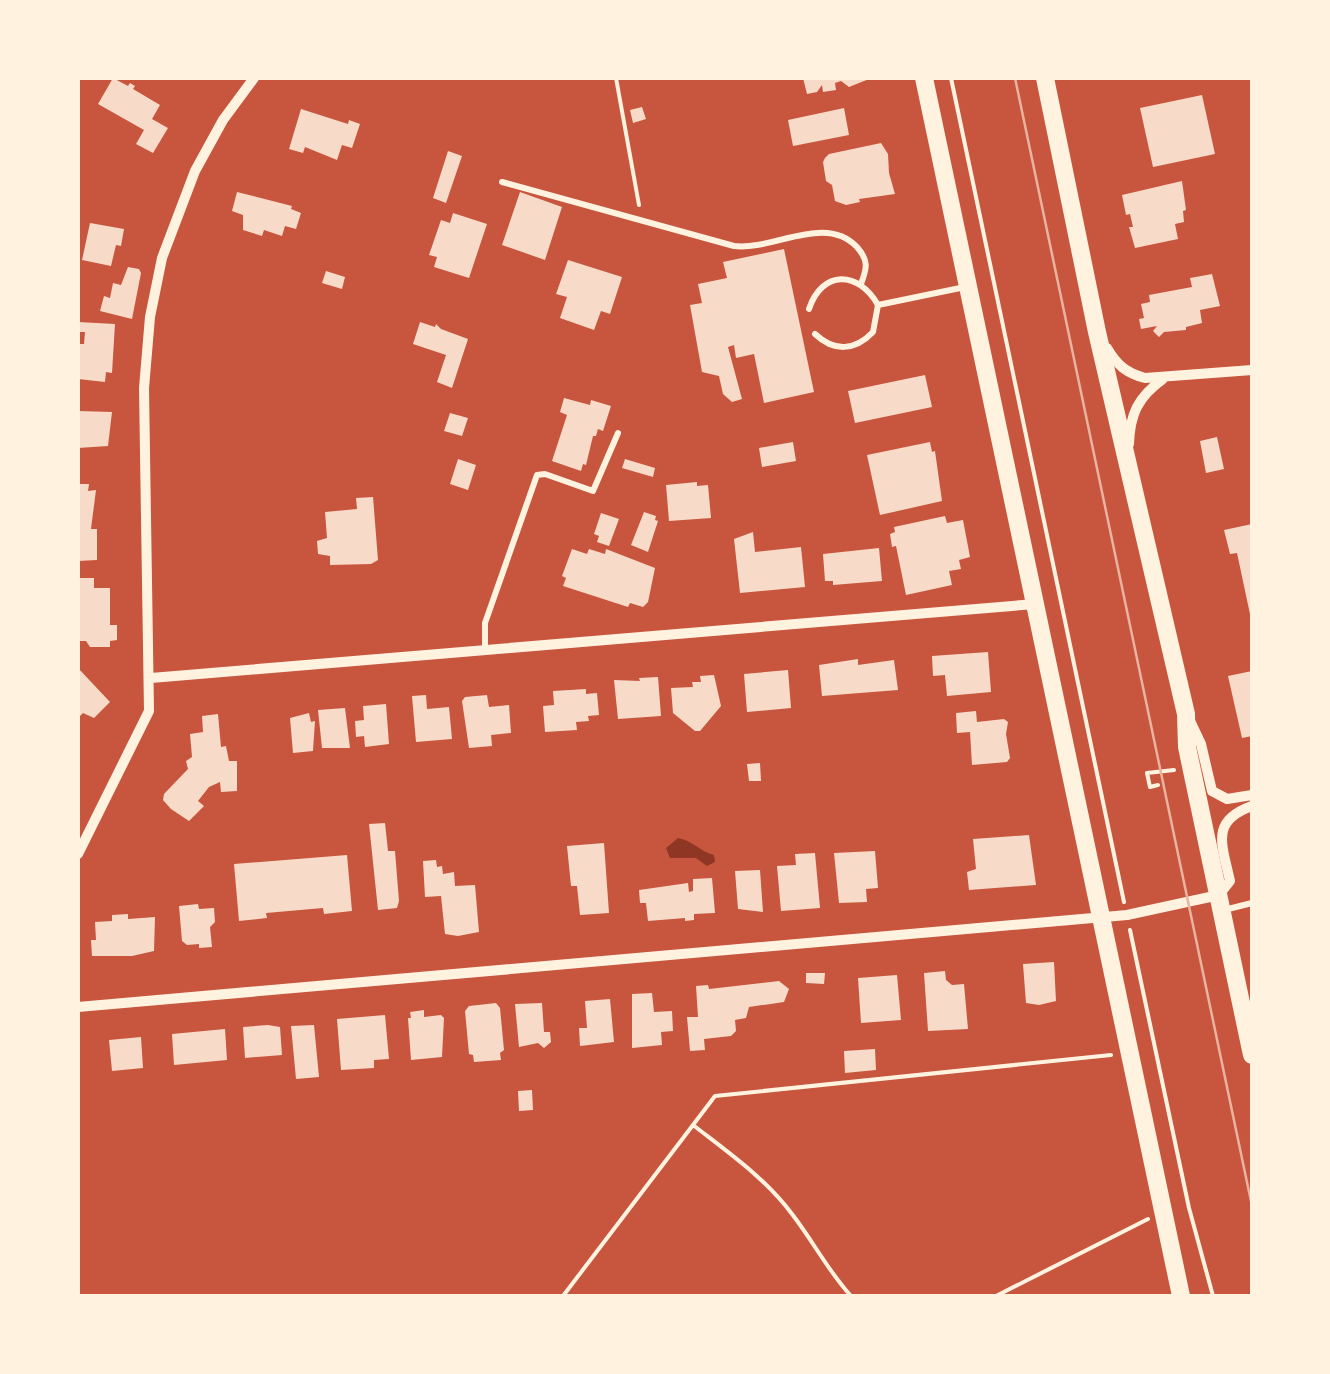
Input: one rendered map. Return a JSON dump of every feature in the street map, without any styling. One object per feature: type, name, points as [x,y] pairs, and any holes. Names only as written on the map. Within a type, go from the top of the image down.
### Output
[{"type":"main road","points":[[924,78],[1181,1296]]},
{"type":"main road","points":[[1045,78],[1098,332],[1186,714],[1187,746],[1252,1055]]},
{"type":"street","points":[[78,854],[149,711],[144,388],[150,317],[162,258],[189,184],[223,120],[254,78]]},
{"type":"street","points":[[1098,332],[1115,362],[1128,374],[1164,379],[1252,370]]},
{"type":"street","points":[[1128,464],[1134,409],[1164,379]]},
{"type":"street","points":[[151,678],[1035,604]]},
{"type":"street","points":[[1186,714],[1201,744],[1212,791],[1226,798],[1252,795]]},
{"type":"street","points":[[78,1007],[1102,918],[1221,903],[1230,881],[1221,839],[1232,812],[1252,806]]},
{"type":"lane","points":[[502,182],[753,248],[831,232],[846,237],[866,259],[868,268],[861,284]]},
{"type":"lane","points":[[808,309],[814,295],[833,280],[847,279],[861,284],[878,304]]},
{"type":"lane","points":[[878,304],[966,286]]},
{"type":"lane","points":[[815,334],[838,348],[853,347],[873,332],[878,304]]},
{"type":"lane","points":[[486,650],[485,622],[536,475],[546,474],[593,491],[618,433]]},
{"type":"lane","points":[[1221,903],[1252,904]]},
{"type":"path","points":[[616,78],[639,196],[640,220]]},
{"type":"path","points":[[951,78],[1189,1208],[1212,1296]]},
{"type":"path","points":[[1158,785],[1150,787],[1148,773],[1174,768],[1176,778]]},
{"type":"path","points":[[563,1296],[714,1096],[1130,1053]]},
{"type":"path","points":[[694,1125],[763,1180],[794,1215],[831,1274],[851,1296]]},
{"type":"path","points":[[996,1296],[1163,1212]]},
{"type":"shaded area","points":[[678,838],[714,855],[715,862],[707,866],[696,858],[670,858],[666,848]]},
{"type":"building","points":[[113,78],[128,86],[130,83],[135,86],[133,89],[160,105],[152,119],[168,128],[153,153],[136,144],[144,130],[98,104]]},
{"type":"building","points":[[803,78],[869,79],[849,87],[841,81],[835,83],[836,90],[823,92],[822,85],[817,92],[807,94]]},
{"type":"building","points":[[1202,95],[1215,154],[1153,167],[1140,108]]},
{"type":"building","points":[[642,107],[646,119],[633,123],[630,110]]},
{"type":"building","points":[[844,108],[849,135],[793,146],[788,120]]},
{"type":"building","points":[[301,109],[360,124],[352,148],[342,145],[337,160],[305,147],[303,153],[289,149]]},
{"type":"building","points":[[881,143],[888,154],[895,194],[859,199],[860,202],[846,205],[835,201],[832,185],[826,181],[825,158]]},
{"type":"building","points":[[448,151],[462,156],[446,203],[433,198]]},
{"type":"building","points":[[1182,181],[1186,210],[1184,222],[1175,224],[1178,239],[1135,248],[1130,214],[1126,215],[1122,195]]},
{"type":"building","points":[[237,192],[292,206],[301,213],[296,229],[285,226],[282,236],[264,230],[262,236],[243,230],[243,215],[232,211]]},
{"type":"building","points":[[520,192],[562,207],[545,260],[502,245]]},
{"type":"building","points":[[453,213],[487,224],[469,278],[434,267],[437,257],[429,255],[441,220],[450,223]]},
{"type":"building","points":[[90,223],[124,229],[111,266],[82,260]]},
{"type":"building","points":[[784,249],[814,392],[764,403],[754,354],[736,358],[734,345],[728,347],[742,399],[732,402],[723,394],[719,376],[702,372],[690,305],[702,303],[698,284],[727,278],[723,262]]},
{"type":"building","points":[[568,260],[622,277],[610,314],[601,311],[594,330],[560,318],[567,297],[556,294]]},
{"type":"building","points":[[128,267],[141,273],[132,319],[100,311],[104,296],[110,298],[113,283],[121,285]]},
{"type":"building","points":[[326,271],[345,277],[342,289],[322,283]]},
{"type":"building","points":[[1212,274],[1220,306],[1200,310],[1202,323],[1186,330],[1164,332],[1159,337],[1153,331],[1157,326],[1141,329],[1141,304],[1150,302],[1149,295],[1192,287],[1190,278]]},
{"type":"building","points":[[78,322],[115,324],[112,373],[106,372],[105,382],[78,379],[78,344],[84,344],[85,332],[78,332]]},
{"type":"building","points":[[420,322],[435,327],[436,324],[468,339],[452,388],[437,382],[446,355],[413,344]]},
{"type":"building","points":[[925,375],[932,407],[855,423],[848,391]]},
{"type":"building","points":[[564,398],[611,406],[603,431],[598,429],[593,436],[581,471],[552,461],[567,415],[560,412]]},
{"type":"building","points":[[78,411],[112,412],[108,446],[78,448]]},
{"type":"building","points":[[450,413],[468,418],[462,436],[444,431]]},
{"type":"building","points":[[1217,437],[1224,469],[1206,473],[1200,441]]},
{"type":"building","points":[[793,442],[796,461],[762,467],[759,448]]},
{"type":"building","points":[[930,442],[932,452],[935,451],[942,501],[880,515],[867,455]]},
{"type":"building","points":[[458,459],[476,465],[468,490],[450,484]]},
{"type":"building","points":[[625,459],[655,468],[653,477],[622,468]]},
{"type":"building","points":[[697,482],[697,486],[708,485],[711,518],[669,521],[666,485]]},
{"type":"building","points":[[78,484],[89,484],[88,491],[96,490],[91,529],[97,529],[97,560],[78,561]]},
{"type":"building","points":[[373,497],[378,560],[371,564],[330,565],[330,556],[318,554],[317,541],[327,538],[325,512],[357,509],[356,498]]},
{"type":"building","points":[[644,512],[656,516],[658,521],[648,552],[631,545]]},
{"type":"building","points":[[601,513],[619,519],[609,546],[597,542],[599,536],[594,534]]},
{"type":"building","points":[[945,516],[947,523],[963,520],[970,557],[959,560],[961,569],[949,571],[952,585],[906,595],[890,534],[895,532],[894,527]]},
{"type":"building","points":[[1252,524],[1251,619],[1237,553],[1230,554],[1224,530]]},
{"type":"building","points":[[753,532],[755,552],[801,547],[805,587],[740,593],[734,539]]},
{"type":"building","points":[[879,548],[882,581],[833,585],[833,581],[825,581],[823,554]]},
{"type":"building","points":[[572,549],[605,554],[606,549],[655,568],[648,602],[643,607],[630,603],[628,607],[563,586],[566,578],[562,576]]},
{"type":"building","points":[[78,578],[94,578],[94,588],[110,588],[110,625],[117,625],[117,640],[110,641],[110,647],[90,647],[86,641],[78,641]]},
{"type":"building","points":[[988,652],[991,692],[947,696],[945,675],[933,676],[932,656]]},
{"type":"building","points":[[858,659],[858,665],[894,660],[898,690],[822,696],[819,665]]},
{"type":"building","points":[[78,668],[110,702],[94,718],[83,713],[78,718]]},
{"type":"building","points":[[788,670],[791,708],[747,712],[744,674]]},
{"type":"building","points":[[1252,671],[1252,736],[1242,738],[1228,676]]},
{"type":"building","points":[[714,675],[721,706],[700,731],[695,731],[673,713],[671,688],[693,687],[692,682],[701,682],[700,676]]},
{"type":"building","points":[[658,677],[661,716],[618,719],[614,680]]},
{"type":"building","points":[[586,689],[586,694],[597,693],[599,715],[576,722],[577,730],[545,732],[543,706],[554,705],[553,691]]},
{"type":"building","points":[[426,695],[427,709],[449,707],[452,739],[416,742],[412,696]]},
{"type":"building","points":[[487,695],[489,707],[509,705],[511,733],[491,735],[492,746],[469,748],[462,701],[465,697]]},
{"type":"building","points":[[386,704],[389,744],[365,747],[364,736],[356,737],[355,721],[364,720],[363,706]]},
{"type":"building","points":[[345,708],[350,748],[322,748],[318,710]]},
{"type":"building","points":[[976,711],[977,722],[1008,722],[1007,762],[972,765],[970,732],[957,733],[956,713]]},
{"type":"building","points":[[309,713],[311,722],[315,721],[313,751],[293,753],[290,718]]},
{"type":"building","points":[[218,714],[221,747],[226,746],[229,761],[237,761],[237,791],[221,792],[220,782],[209,787],[198,801],[204,806],[189,821],[171,809],[163,800],[164,794],[188,769],[186,761],[192,757],[190,734],[203,732],[202,716]]},
{"type":"building","points":[[760,763],[761,781],[749,781],[747,764]]},
{"type":"building","points":[[385,823],[388,851],[395,851],[399,901],[397,908],[378,910],[369,824]]},
{"type":"building","points":[[1029,835],[1036,885],[969,890],[967,872],[976,869],[973,839]]},
{"type":"building","points":[[604,843],[609,913],[580,915],[577,886],[571,886],[567,846]]},
{"type":"building","points":[[875,851],[878,888],[866,889],[867,902],[839,903],[834,853]]},
{"type":"building","points":[[815,853],[820,908],[781,911],[777,866],[796,865],[795,854]]},
{"type":"building","points":[[347,855],[352,911],[324,914],[323,908],[266,913],[267,918],[239,921],[234,864]]},
{"type":"building","points":[[436,860],[443,874],[454,872],[455,886],[475,885],[479,932],[445,934],[441,896],[425,897],[423,861]]},
{"type":"building","points":[[760,870],[763,912],[738,909],[735,871]]},
{"type":"building","points":[[712,878],[715,913],[694,914],[694,920],[648,921],[646,903],[640,903],[639,890],[688,883],[689,892],[693,891],[693,879]]},
{"type":"building","points":[[198,904],[199,909],[214,908],[215,922],[210,927],[212,947],[199,948],[199,944],[187,945],[182,941],[179,906]]},
{"type":"building","points":[[128,914],[128,919],[155,917],[154,951],[132,956],[92,956],[95,922],[112,921],[112,915]]},
{"type":"building","points":[[1054,962],[1056,1001],[1026,1003],[1023,964]]},
{"type":"building","points":[[945,971],[946,980],[952,985],[964,984],[968,1029],[928,1031],[924,973]]},
{"type":"building","points":[[806,973],[825,973],[824,984],[806,983]]},
{"type":"building","points":[[897,975],[901,1020],[861,1023],[858,978]]},
{"type":"building","points":[[779,981],[789,989],[784,1002],[749,1007],[746,1018],[735,1020],[736,1031],[731,1036],[704,1039],[705,1050],[690,1051],[687,1017],[698,1017],[696,986],[708,985],[709,989]]},
{"type":"building","points":[[652,993],[654,1012],[672,1011],[673,1031],[661,1032],[662,1045],[632,1048],[632,994]]},
{"type":"building","points":[[610,999],[614,1042],[580,1046],[579,1028],[587,1028],[585,1001]]},
{"type":"building","points":[[496,1003],[500,1008],[504,1050],[501,1060],[474,1062],[469,1054],[465,1011],[469,1006]]},
{"type":"building","points":[[542,1003],[544,1032],[550,1032],[551,1042],[544,1048],[538,1043],[519,1047],[515,1004]]},
{"type":"building","points":[[424,1010],[424,1017],[444,1018],[442,1057],[411,1060],[408,1018],[410,1012]]},
{"type":"building","points":[[385,1015],[389,1059],[374,1060],[374,1068],[341,1070],[337,1019]]},
{"type":"building","points":[[314,1025],[319,1077],[296,1079],[291,1026]]},
{"type":"building","points":[[243,1027],[280,1027],[282,1055],[245,1058]]},
{"type":"building","points":[[225,1029],[227,1060],[174,1065],[172,1034]]},
{"type":"building","points":[[141,1037],[143,1068],[112,1071],[109,1040]]},
{"type":"building","points":[[875,1049],[876,1070],[845,1073],[844,1051]]},
{"type":"building","points":[[532,1090],[533,1110],[519,1111],[518,1091]]},
{"type":"tram line","points":[[1015,78],[1252,1206]]}]
